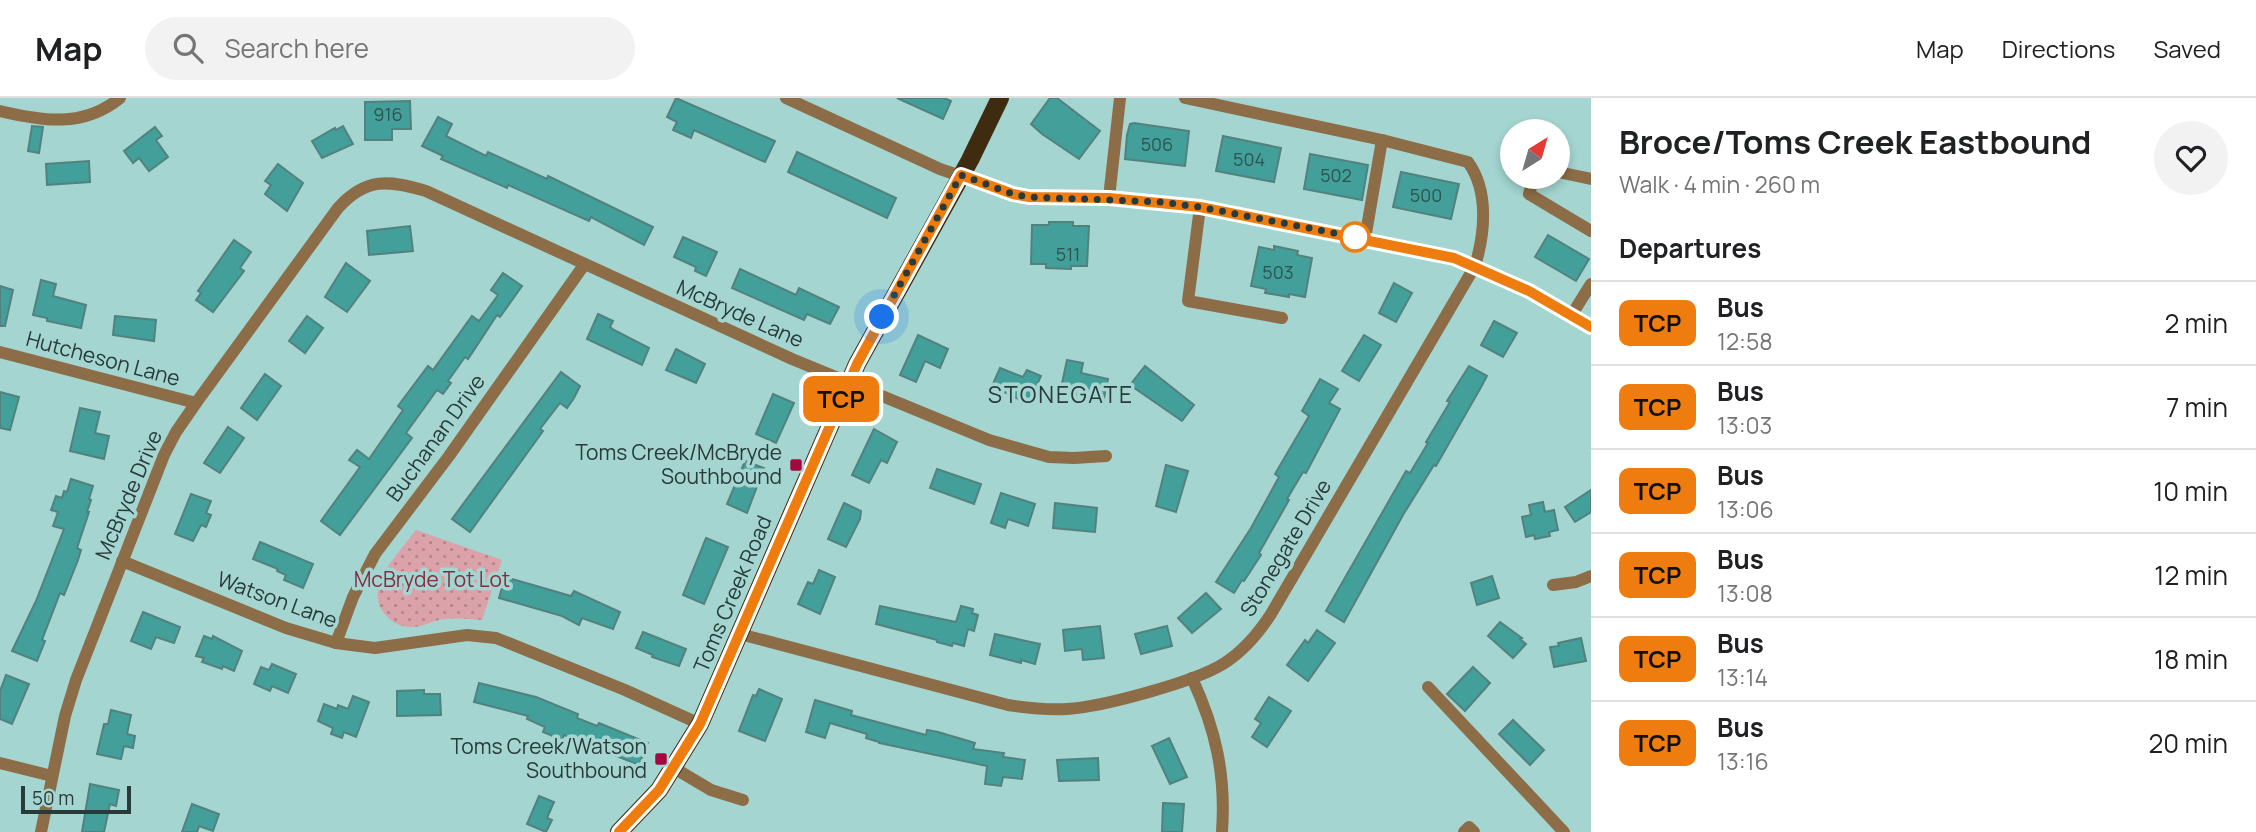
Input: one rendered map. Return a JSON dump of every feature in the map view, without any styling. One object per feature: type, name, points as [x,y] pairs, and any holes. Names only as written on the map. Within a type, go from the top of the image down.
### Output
[{"type":"main road","name":"Toms Creek Road","points":[[619,832],[644,807],[674,768],[700,724],[849,383],[1000,98]]},
{"type":"street","points":[[0,111],[38,119],[75,120],[99,111],[120,98]]},
{"type":"street","points":[[786,98],[940,169],[1013,194],[1029,197],[1109,198],[1200,207],[1454,258],[1529,291],[1591,327]]},
{"type":"street","points":[[1109,198],[1120,98]]},
{"type":"street","name":"Stonegate Drive","points":[[740,634],[981,698],[1034,709],[1071,709],[1150,691],[1192,678],[1229,660],[1254,639],[1475,266],[1483,241],[1481,185],[1468,162],[1382,140],[1185,98]]},
{"type":"street","points":[[1365,239],[1382,140]]},
{"type":"street","points":[[1570,175],[1591,179]]},
{"type":"street","name":"McBryde Lane","points":[[366,186],[390,182],[426,191],[849,383],[989,440],[1028,452],[1074,458],[1106,456]]},
{"type":"street","name":"McBryde Drive","points":[[41,832],[76,680],[164,455],[196,403],[338,208],[348,197],[366,186]]},
{"type":"street","points":[[1530,189],[1529,194],[1591,231]]},
{"type":"street","points":[[1200,207],[1188,301],[1282,318]]},
{"type":"street","name":"Buchanan Drive","points":[[336,643],[353,597],[375,554],[471,425],[584,265]]},
{"type":"street","points":[[1572,316],[1591,284]]},
{"type":"street","name":"Hutcheson Lane","points":[[0,352],[196,403]]},
{"type":"street","name":"Watson Lane","points":[[122,561],[286,628],[336,643],[375,648],[467,635],[496,638],[625,690],[700,724]]},
{"type":"street","points":[[1553,585],[1576,582],[1591,576]]},
{"type":"street","points":[[1192,678],[1207,713],[1220,760],[1223,783],[1222,832]]},
{"type":"street","points":[[1428,687],[1564,832]]},
{"type":"street","points":[[0,762],[52,776]]},
{"type":"street","points":[[674,768],[712,790],[743,800]]},
{"type":"street","points":[[1464,832],[1469,827],[1474,832]]},
{"type":"green space","name":"McBryde Tot Lot","points":[[416,530],[502,560],[482,620],[444,619],[405,627],[390,620],[385,614],[379,604],[380,581]]},
{"type":"building","points":[[676,98],[775,141],[765,162],[694,130],[691,138],[673,130],[677,122],[667,117]]},
{"type":"building","points":[[897,98],[944,98],[951,101],[943,119]]},
{"type":"building","points":[[1050,98],[1057,98],[1100,131],[1079,159],[1031,124]]},
{"type":"building","points":[[410,101],[411,129],[392,129],[392,140],[365,140],[365,102]]},
{"type":"building","points":[[438,117],[452,124],[446,136],[486,156],[488,152],[547,179],[548,176],[653,227],[644,245],[591,217],[589,221],[441,159],[443,156],[422,146]]},
{"type":"building","points":[[1130,124],[1189,131],[1185,166],[1125,159],[1127,135]]},
{"type":"building","points":[[32,126],[43,127],[39,153],[28,151]]},
{"type":"building","points":[[343,126],[353,144],[322,158],[312,141]]},
{"type":"building","points":[[155,127],[162,136],[156,140],[168,157],[149,171],[139,158],[133,163],[124,151]]},
{"type":"building","points":[[1223,136],[1281,148],[1274,182],[1216,171]]},
{"type":"building","points":[[797,152],[896,198],[887,218],[788,172]]},
{"type":"building","points":[[1310,154],[1368,165],[1362,200],[1304,189]]},
{"type":"building","points":[[89,161],[90,182],[47,185],[46,164]]},
{"type":"building","points":[[278,164],[303,183],[287,211],[265,194],[271,185],[265,181]]},
{"type":"building","points":[[1401,172],[1459,184],[1451,219],[1393,207]]},
{"type":"building","points":[[1049,222],[1073,222],[1073,226],[1089,226],[1087,266],[1071,266],[1071,269],[1046,268],[1046,264],[1031,264],[1032,225],[1049,225]]},
{"type":"building","points":[[410,226],[413,251],[369,255],[367,231]]},
{"type":"building","points":[[1548,235],[1589,259],[1576,281],[1535,257]]},
{"type":"building","points":[[683,237],[717,252],[706,276],[695,271],[696,267],[674,257]]},
{"type":"building","points":[[234,240],[251,252],[240,268],[244,271],[213,312],[196,300],[201,293],[198,291]]},
{"type":"building","points":[[1274,246],[1298,251],[1297,255],[1312,258],[1305,297],[1265,293],[1266,289],[1251,286],[1259,247],[1274,250]]},
{"type":"building","points":[[346,263],[370,281],[347,312],[325,297]]},
{"type":"building","points":[[740,269],[796,295],[799,288],[839,307],[830,324],[807,314],[804,320],[732,288]]},
{"type":"building","points":[[503,273],[522,286],[500,317],[497,315],[468,359],[465,357],[448,381],[451,383],[443,394],[437,390],[406,433],[412,438],[340,535],[321,521],[360,467],[349,460],[357,450],[369,459],[403,410],[398,406],[428,366],[433,370],[472,316],[479,321],[498,295],[491,290]]},
{"type":"building","points":[[41,280],[56,284],[53,296],[86,305],[81,328],[47,321],[47,318],[33,315]]},
{"type":"building","points":[[1394,283],[1412,293],[1396,322],[1379,313]]},
{"type":"building","points":[[0,286],[13,290],[5,326],[0,326]]},
{"type":"building","points":[[598,314],[613,321],[610,327],[614,330],[649,348],[642,365],[587,339]]},
{"type":"building","points":[[115,316],[156,320],[154,341],[113,335]]},
{"type":"building","points":[[307,316],[323,328],[305,353],[289,341]]},
{"type":"building","points":[[1494,321],[1517,333],[1503,357],[1481,345]]},
{"type":"building","points":[[918,335],[948,349],[940,368],[925,361],[916,382],[900,375]]},
{"type":"building","points":[[1364,335],[1381,345],[1359,381],[1342,371]]},
{"type":"building","points":[[676,349],[705,364],[696,383],[666,370]]},
{"type":"building","points":[[1067,360],[1083,363],[1081,373],[1108,379],[1104,398],[1091,395],[1090,398],[1061,388]]},
{"type":"building","points":[[1145,366],[1194,405],[1182,421],[1130,385]]},
{"type":"building","points":[[1469,366],[1487,376],[1436,466],[1434,465],[1403,515],[1344,622],[1326,611],[1406,471],[1410,473],[1428,443],[1426,442],[1450,402],[1447,401]]},
{"type":"building","points":[[1000,368],[1023,377],[1027,370],[1041,376],[1028,404],[992,386]]},
{"type":"building","points":[[561,372],[580,386],[574,398],[567,408],[560,403],[470,532],[452,519]]},
{"type":"building","points":[[265,374],[281,386],[257,420],[241,408]]},
{"type":"building","points":[[1320,379],[1338,389],[1329,403],[1340,409],[1306,473],[1303,472],[1287,499],[1289,500],[1259,553],[1261,555],[1234,593],[1216,582],[1251,528],[1279,477],[1275,474],[1309,416],[1302,411]]},
{"type":"building","points":[[0,392],[19,397],[10,430],[0,428]]},
{"type":"building","points":[[773,394],[794,403],[776,443],[756,434]]},
{"type":"building","points":[[80,408],[100,412],[95,433],[109,436],[104,459],[70,451]]},
{"type":"building","points":[[228,427],[244,438],[220,473],[204,463]]},
{"type":"building","points":[[874,429],[897,442],[887,463],[881,460],[869,483],[852,475]]},
{"type":"building","points":[[745,461],[764,468],[747,513],[727,504]]},
{"type":"building","points":[[1166,465],[1188,471],[1176,512],[1156,506]]},
{"type":"building","points":[[937,469],[981,484],[974,504],[930,488]]},
{"type":"building","points":[[71,479],[93,486],[89,512],[77,548],[81,550],[78,560],[64,595],[60,593],[37,661],[12,651],[36,601],[64,529],[53,526],[58,512],[51,510],[56,496],[62,498],[64,491],[67,492]]},
{"type":"building","points":[[1591,490],[1591,512],[1575,522],[1565,507]]},
{"type":"building","points":[[1001,493],[1035,504],[1028,526],[1008,519],[1005,528],[991,523]]},
{"type":"building","points":[[191,494],[211,501],[206,513],[211,515],[206,527],[201,525],[193,541],[175,534]]},
{"type":"building","points":[[1543,502],[1545,512],[1554,510],[1558,530],[1549,532],[1550,536],[1535,539],[1534,535],[1526,537],[1522,517],[1531,515],[1529,505]]},
{"type":"building","points":[[844,503],[861,511],[860,519],[846,547],[828,539]]},
{"type":"building","points":[[1055,503],[1097,508],[1095,532],[1053,528]]},
{"type":"building","points":[[706,538],[728,547],[704,604],[683,595]]},
{"type":"building","points":[[260,542],[313,564],[303,588],[284,580],[286,575],[277,571],[278,569],[253,559]]},
{"type":"building","points":[[819,570],[835,577],[820,614],[798,604],[808,582],[813,584]]},
{"type":"building","points":[[1492,576],[1499,598],[1477,605],[1471,583]]},
{"type":"building","points":[[505,577],[571,596],[574,591],[620,612],[613,629],[582,618],[579,625],[562,616],[499,598]]},
{"type":"building","points":[[1206,593],[1221,609],[1192,633],[1178,618]]},
{"type":"building","points":[[880,606],[956,622],[961,606],[973,609],[972,613],[978,615],[974,631],[968,629],[964,646],[953,643],[952,646],[876,624]]},
{"type":"building","points":[[143,612],[180,627],[174,643],[156,637],[151,649],[131,641]]},
{"type":"building","points":[[1500,622],[1526,644],[1513,658],[1488,636]]},
{"type":"building","points":[[1100,626],[1104,658],[1083,660],[1082,649],[1065,651],[1063,630]]},
{"type":"building","points":[[1167,626],[1172,646],[1141,654],[1135,634]]},
{"type":"building","points":[[1317,630],[1335,643],[1308,681],[1287,665],[1305,640],[1308,643]]},
{"type":"building","points":[[643,632],[686,649],[679,666],[652,657],[653,655],[636,648]]},
{"type":"building","points":[[995,634],[1040,644],[1035,664],[990,655]]},
{"type":"building","points":[[204,636],[212,639],[213,636],[242,651],[234,671],[202,662],[204,658],[196,656]]},
{"type":"building","points":[[1581,638],[1586,661],[1554,667],[1550,647]]},
{"type":"building","points":[[272,664],[296,674],[288,693],[272,686],[270,691],[254,684],[261,667],[269,670]]},
{"type":"building","points":[[1473,667],[1490,683],[1465,711],[1447,694]]},
{"type":"building","points":[[6,675],[29,684],[12,724],[0,719],[0,691]]},
{"type":"building","points":[[479,683],[536,697],[578,714],[577,718],[597,726],[599,723],[648,743],[639,765],[564,735],[562,740],[543,732],[545,727],[527,719],[528,716],[474,702]]},
{"type":"building","points":[[759,689],[782,699],[765,741],[739,731],[753,695],[756,696]]},
{"type":"building","points":[[424,690],[424,694],[440,694],[441,715],[397,716],[397,691]]},
{"type":"building","points":[[353,696],[369,702],[356,737],[344,732],[342,738],[331,734],[333,728],[318,721],[324,704],[337,709],[338,705],[348,709]]},
{"type":"building","points":[[1269,697],[1291,711],[1267,747],[1252,737],[1261,723],[1255,719]]},
{"type":"building","points":[[815,700],[852,711],[851,715],[926,735],[927,730],[938,732],[975,743],[973,749],[1004,753],[1003,757],[1025,760],[1022,779],[1003,777],[1001,786],[985,784],[987,766],[879,743],[866,738],[867,734],[830,723],[825,738],[806,732]]},
{"type":"building","points":[[111,710],[131,715],[127,734],[135,736],[133,748],[124,746],[121,759],[97,754],[104,724],[108,724]]},
{"type":"building","points":[[1513,720],[1544,750],[1530,765],[1499,734]]},
{"type":"building","points":[[1169,738],[1187,777],[1170,784],[1152,746]]},
{"type":"building","points":[[1098,758],[1099,780],[1059,781],[1057,760]]},
{"type":"building","points":[[90,784],[119,790],[116,806],[110,804],[104,832],[82,832]]},
{"type":"building","points":[[539,796],[554,802],[547,818],[552,820],[546,832],[527,824]]},
{"type":"building","points":[[1163,803],[1184,804],[1182,832],[1162,832]]},
{"type":"building","points":[[192,804],[219,814],[213,831],[199,826],[197,832],[182,832]]},
{"type":"bus line","name":"TCP","points":[[619,832],[659,790],[692,740],[857,364],[961,175],[1029,197],[1109,198],[1200,207],[1454,258],[1529,291],[1591,327]]},
{"type":"place","name":"Toms Creek/McBryde Southbound","points":[[796,465]]},
{"type":"place","name":"Toms Creek/Watson Southbound","points":[[661,759]]},
{"type":"district","name":"STONEGATE","points":[[1061,395]]},
{"type":"route","points":[[882,317],[961,175],[1029,197],[1160,202],[1200,207],[1355,237]]}]
